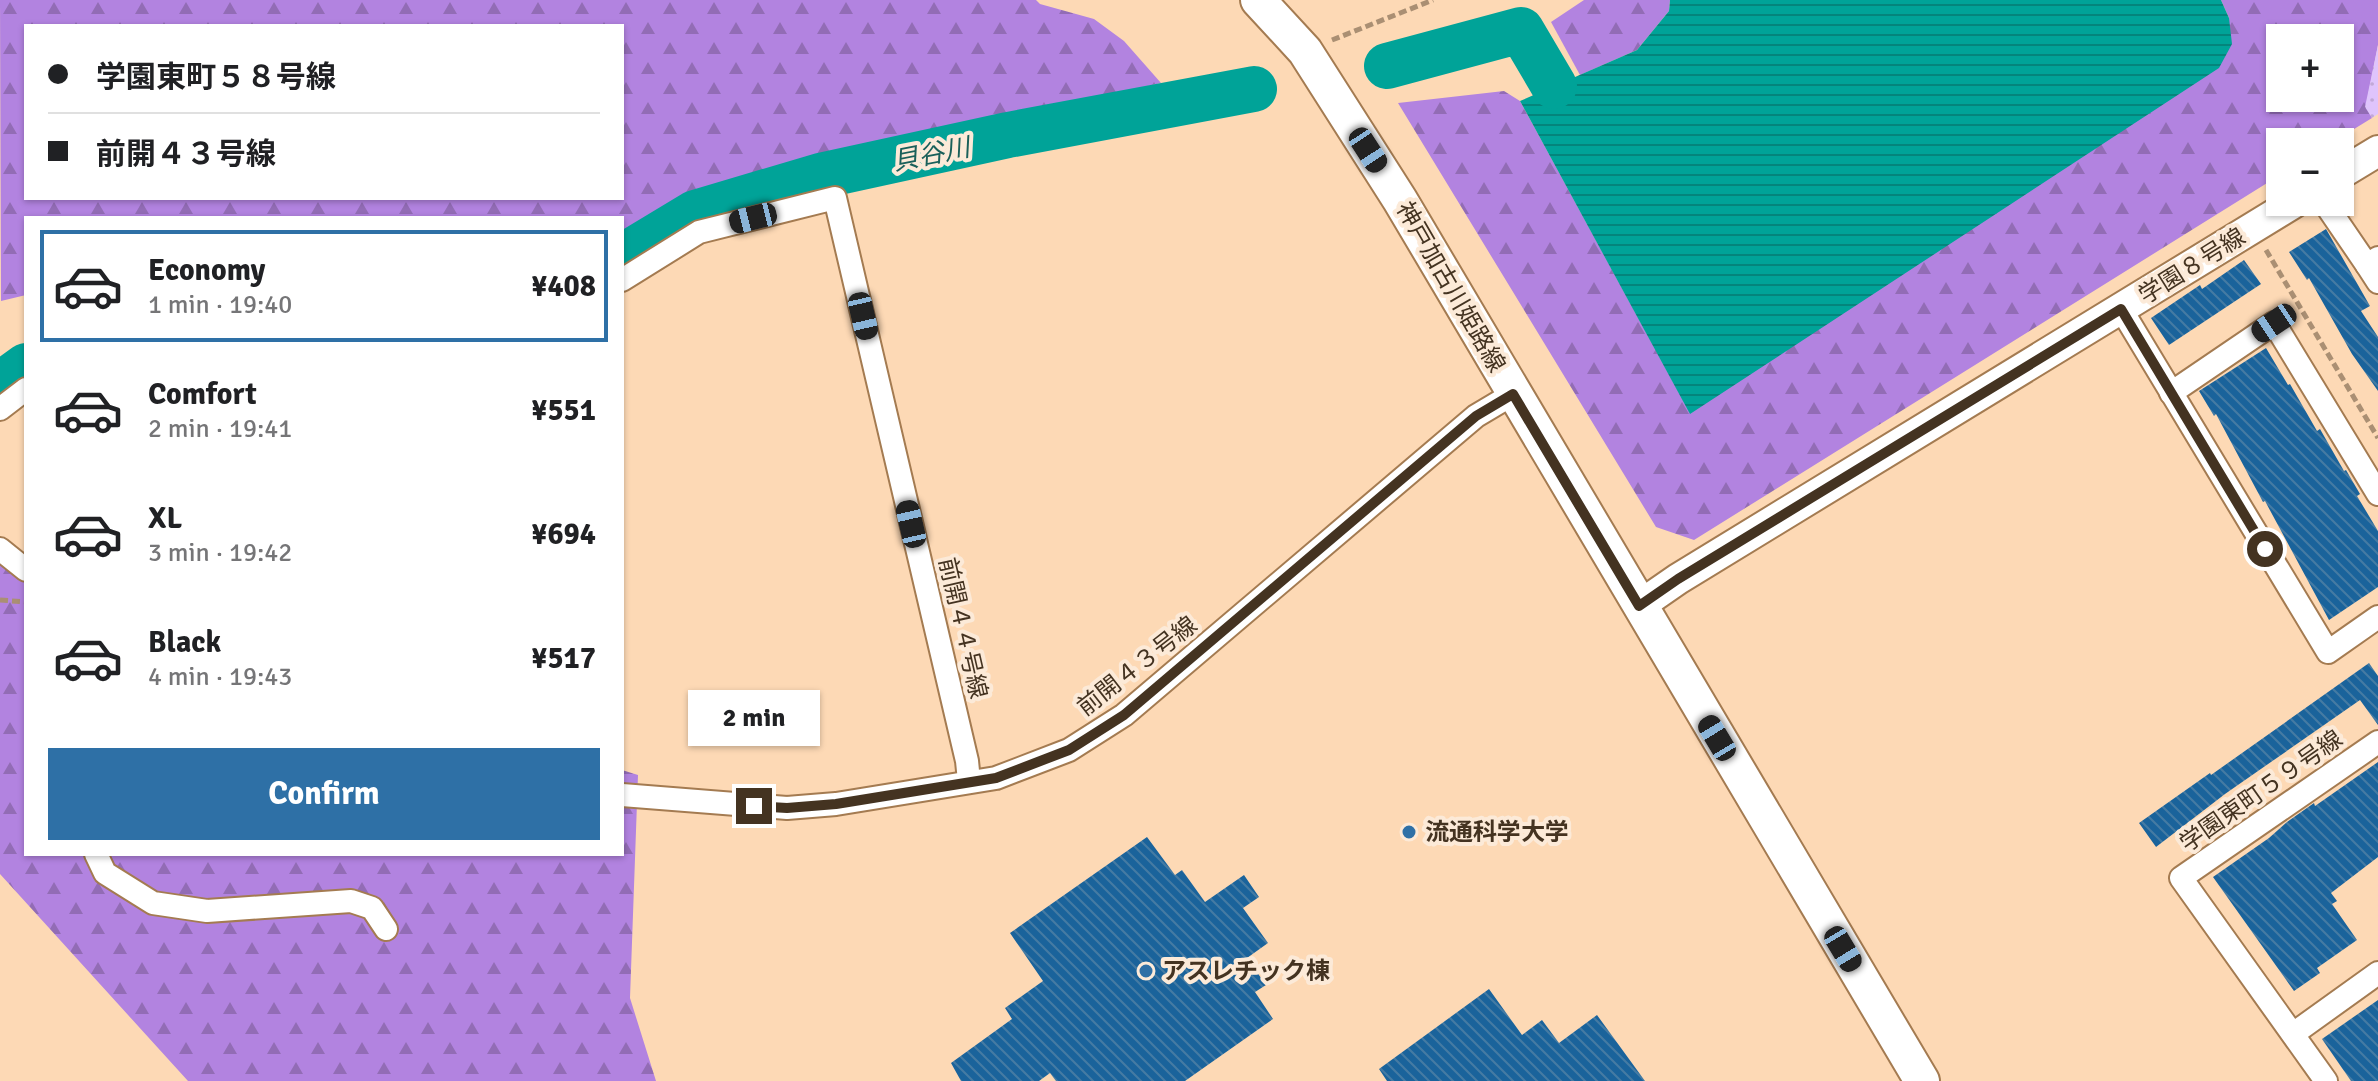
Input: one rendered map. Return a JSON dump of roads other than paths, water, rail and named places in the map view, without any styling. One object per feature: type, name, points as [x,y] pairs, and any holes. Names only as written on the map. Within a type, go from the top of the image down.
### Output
[{"type":"main road","name":"神戸加古川姫路線","points":[[1258,0],[1305,51],[1400,200],[1922,1081]]},
{"type":"street","points":[[2354,166],[2378,151]]},
{"type":"street","name":"前開４４号線","points":[[624,279],[699,232],[835,198],[967,761],[969,781]]},
{"type":"street","name":"学園８号線","points":[[1639,606],[1678,579],[2272,216]]},
{"type":"street","points":[[2335,216],[2374,268]]},
{"type":"street","points":[[2121,309],[2328,652],[2378,617]]},
{"type":"street","points":[[2171,393],[2274,323],[2378,494]]},
{"type":"street","points":[[0,409],[24,391]]},
{"type":"street","name":"前開４３号線","points":[[624,795],[787,808],[836,804],[996,778],[1069,750],[1124,715],[1476,416],[1513,394]]},
{"type":"street","points":[[0,549],[24,568]]},
{"type":"street","name":"学園東町５９号線","points":[[2326,1081],[2181,878],[2378,742]]},
{"type":"street","points":[[97,856],[105,873],[153,903],[207,911],[351,901],[372,908],[386,929]]},
{"type":"street","points":[[2293,1034],[2378,973]]},
{"type":"water","points":[[1670,0],[2221,0],[2229,18],[2232,44],[2219,68],[1690,414],[1520,101],[1637,50],[1669,11]]},
{"type":"waterway","name":"貝谷川","points":[[1387,66],[1521,30],[1554,86]]},
{"type":"waterway","name":"貝谷川","points":[[624,256],[695,213],[820,176],[1008,135],[1254,89]]},
{"type":"waterway","name":"貝谷川","points":[[0,385],[24,367]]},
{"type":"place","name":"流通科学大学","points":[[1409,832]]},
{"type":"place","name":"アスレチック棟","points":[[1146,971]]}]
